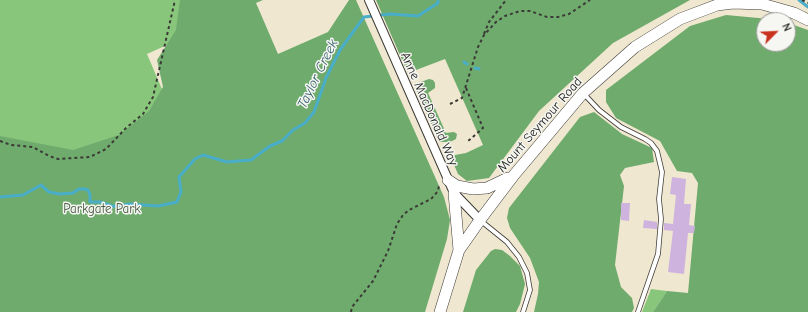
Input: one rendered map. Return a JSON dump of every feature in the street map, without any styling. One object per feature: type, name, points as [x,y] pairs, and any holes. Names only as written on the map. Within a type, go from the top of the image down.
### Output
[{"type":"street","name":"Anne MacDonald Way","points":[[368,0],[443,180],[480,220]]},
{"type":"street","name":"Mount Seymour Road","points":[[440,312],[459,250],[480,220],[514,174],[583,93],[635,47],[661,30],[699,11],[717,5],[733,3],[762,4],[794,13],[808,20]]},
{"type":"street","points":[[443,180],[464,188],[487,188],[514,174]]},
{"type":"street","points":[[454,192],[459,250]]},
{"type":"lane","points":[[583,93],[599,110],[621,127],[652,143],[657,151],[662,172],[659,199],[661,219],[658,254],[651,279],[638,312]]},
{"type":"lane","points":[[480,220],[507,242],[519,257],[528,273],[530,290],[523,312]]},
{"type":"path","points":[[0,141],[33,147],[58,159],[90,157],[106,149],[126,128],[143,114],[153,97],[176,0]]},
{"type":"path","points":[[450,104],[462,98],[471,67],[489,22],[506,0]]},
{"type":"path","points":[[484,35],[496,22],[512,12],[530,11],[547,17],[558,17],[569,14],[586,1],[590,0]]},
{"type":"path","points":[[803,0],[808,3]]},
{"type":"path","points":[[465,88],[484,130],[467,142]]},
{"type":"path","points":[[351,312],[352,307],[373,281],[388,251],[397,224],[403,215],[409,210],[430,199],[438,191],[443,180]]},
{"type":"green space","name":"Parkgate Park","points":[[0,0],[220,0],[229,17],[147,54],[257,312],[0,312]]},
{"type":"green space","points":[[180,0],[263,0],[256,3],[278,54],[328,32],[349,0],[356,0],[444,197],[450,220],[447,239],[425,312],[0,312],[0,136],[73,150],[119,135],[149,111],[163,87],[157,60],[176,30]]},
{"type":"green space","points":[[376,0],[690,0],[613,43],[539,111],[489,178],[467,181],[458,174],[452,160],[455,155],[466,153],[483,145],[445,59],[416,70],[406,69]]},
{"type":"green space","points":[[726,15],[756,18],[756,52],[796,52],[796,26],[808,30],[808,312],[653,312],[667,291],[688,293],[698,183],[692,173],[677,171],[660,141],[616,118],[606,102],[606,90],[690,26]]},
{"type":"green space","points":[[429,79],[433,80],[435,83],[435,88],[428,93],[446,133],[454,132],[457,134],[456,139],[450,142],[439,142],[416,89],[418,83]]},
{"type":"green space","points":[[594,112],[622,134],[652,148],[654,162],[625,168],[620,175],[624,186],[615,265],[621,287],[632,298],[634,308],[632,312],[534,312],[539,282],[530,258],[510,228],[507,218],[509,208],[580,117]]},
{"type":"green space","points":[[495,249],[502,250],[520,266],[525,284],[520,304],[516,312],[463,312],[476,270],[491,251]]},
{"type":"green space","points":[[651,289],[667,291],[653,312],[642,312]]},
{"type":"building","points":[[672,177],[686,179],[684,204],[691,204],[689,225],[695,226],[694,233],[688,233],[684,274],[668,272],[673,231],[664,230],[664,223],[673,224],[676,195],[670,194]]},
{"type":"building","points":[[621,203],[630,203],[629,221],[621,220]]},
{"type":"building","points":[[644,220],[657,222],[657,229],[643,228]]},
{"type":"waterway","name":"Taylor Creek","points":[[0,197],[23,195],[41,185],[49,192],[60,194],[73,193],[79,189],[88,190],[90,202],[100,202],[116,207],[129,204],[158,206],[177,202],[181,192],[179,177],[195,159],[203,155],[227,162],[251,160],[270,146],[282,141],[293,130],[305,123],[314,112],[326,78],[340,50],[364,17],[390,14],[418,16],[438,3],[438,0]]},
{"type":"waterway","points":[[799,0],[808,7]]},
{"type":"waterway","points":[[475,68],[479,69]]}]
